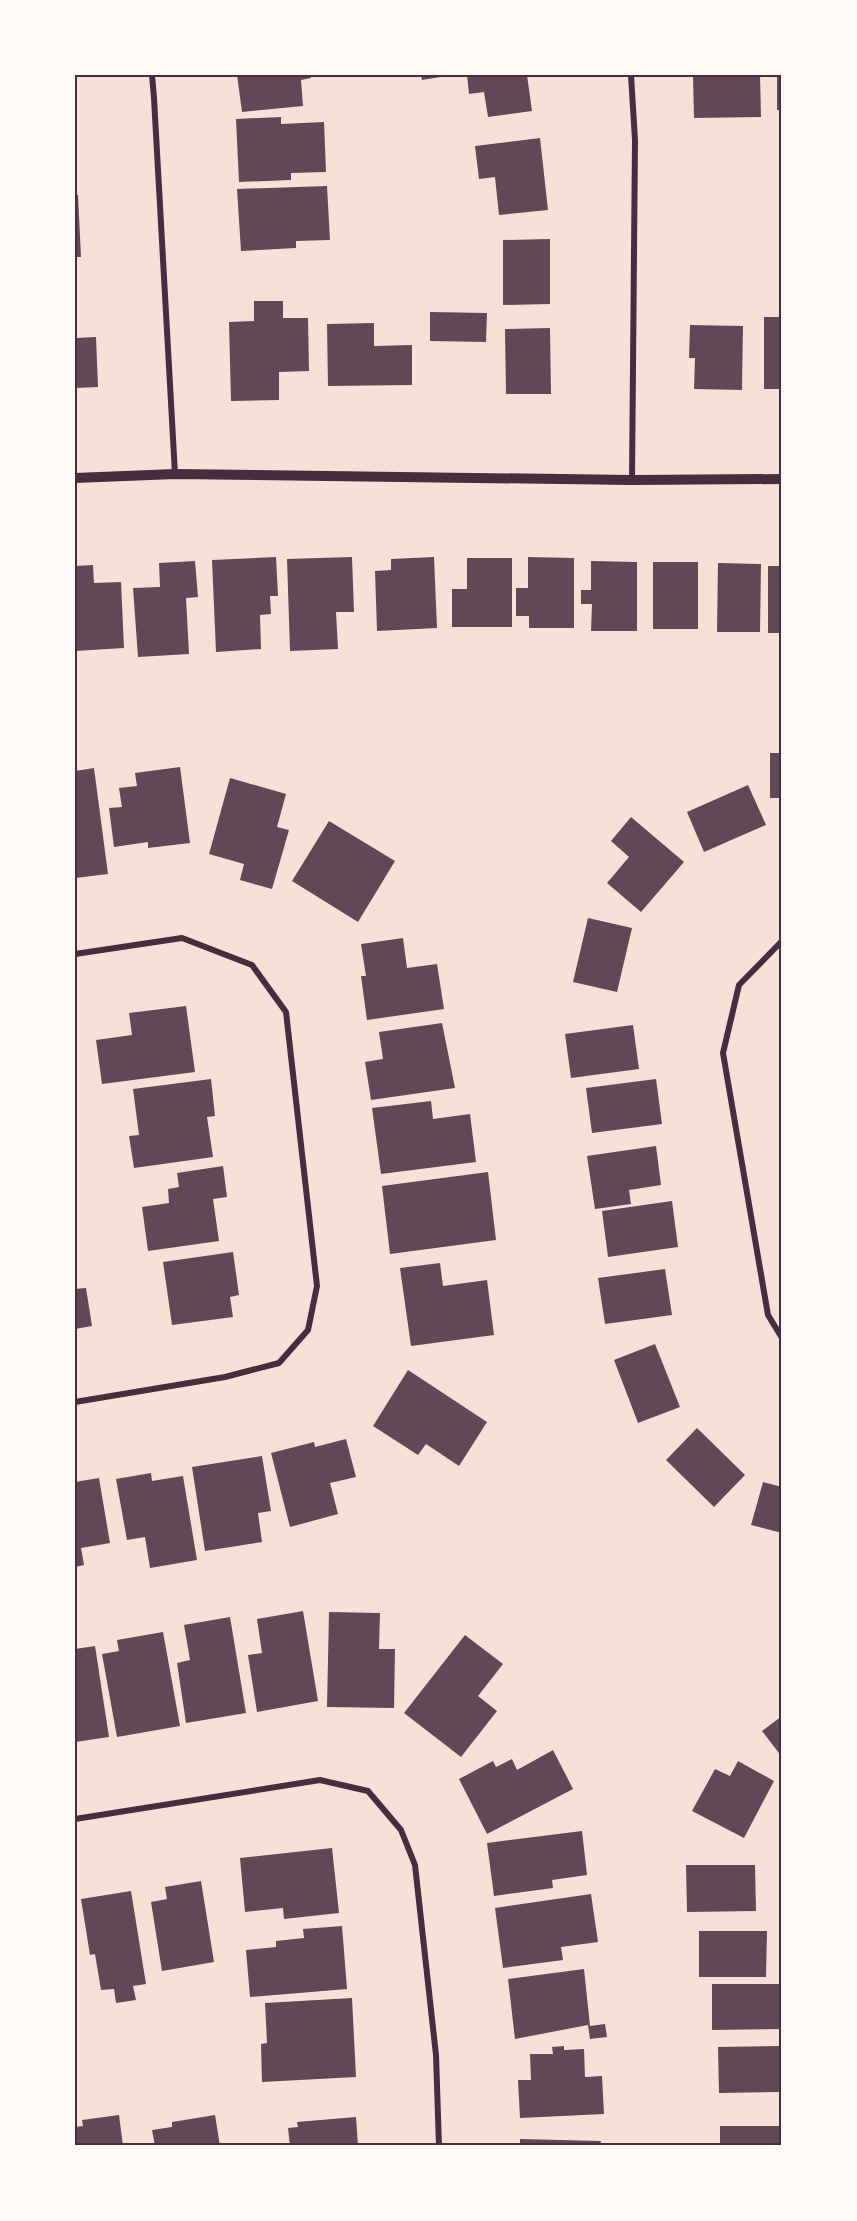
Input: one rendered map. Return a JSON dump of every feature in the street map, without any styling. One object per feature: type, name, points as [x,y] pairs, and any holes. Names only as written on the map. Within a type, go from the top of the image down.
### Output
[{"type":"street","points":[[152,75],[175,474]]},
{"type":"street","points":[[631,75],[635,140],[632,480]]},
{"type":"street","points":[[75,478],[175,474],[632,480],[782,478]]},
{"type":"street","points":[[75,954],[182,938],[252,965],[286,1012],[317,1286],[308,1330],[279,1363],[225,1377],[75,1402]]},
{"type":"street","points":[[782,942],[739,985],[723,1053],[768,1315],[782,1338]]},
{"type":"street","points":[[75,1819],[320,1780],[368,1791],[401,1830],[415,1865],[436,2055],[439,2146]]},
{"type":"building","points":[[237,75],[311,75],[311,78],[301,80],[303,106],[242,112]]},
{"type":"building","points":[[421,75],[447,75],[447,76],[422,80]]},
{"type":"building","points":[[467,75],[527,75],[532,111],[488,117],[484,92],[469,94]]},
{"type":"building","points":[[693,75],[760,75],[761,117],[694,118]]},
{"type":"building","points":[[777,75],[782,75],[782,110],[777,110]]},
{"type":"building","points":[[281,117],[281,124],[324,122],[326,172],[291,173],[291,180],[239,182],[236,119]]},
{"type":"building","points":[[540,138],[548,210],[499,215],[495,177],[479,179],[475,146]]},
{"type":"building","points":[[327,186],[330,240],[296,241],[296,248],[241,251],[237,189]]},
{"type":"building","points":[[75,195],[78,195],[81,257],[75,257]]},
{"type":"building","points":[[550,239],[550,304],[503,305],[503,240]]},
{"type":"building","points":[[254,301],[283,301],[283,318],[308,318],[309,371],[279,372],[279,400],[231,401],[229,322],[254,321]]},
{"type":"building","points":[[430,312],[487,313],[486,342],[430,341]]},
{"type":"building","points":[[764,317],[782,317],[782,389],[764,389]]},
{"type":"building","points":[[374,323],[374,346],[412,345],[412,385],[328,386],[327,324]]},
{"type":"building","points":[[690,325],[743,326],[742,390],[694,389],[695,358],[689,358]]},
{"type":"building","points":[[550,328],[551,394],[506,394],[505,329]]},
{"type":"building","points":[[96,337],[98,387],[75,388],[75,338]]},
{"type":"building","points":[[276,557],[278,596],[270,596],[271,614],[260,615],[261,649],[216,652],[212,560]]},
{"type":"building","points":[[352,557],[354,612],[336,612],[338,649],[290,651],[287,559]]},
{"type":"building","points":[[434,557],[437,628],[377,631],[375,571],[391,570],[391,559]]},
{"type":"building","points":[[528,557],[574,558],[574,628],[529,628],[529,616],[516,616],[516,588],[528,588]]},
{"type":"building","points":[[467,558],[512,558],[512,627],[452,627],[452,589],[467,589]]},
{"type":"building","points":[[195,561],[198,597],[186,598],[189,654],[138,657],[133,588],[160,587],[159,563]]},
{"type":"building","points":[[591,561],[637,562],[637,631],[591,631],[592,604],[581,604],[581,590],[591,590]]},
{"type":"building","points":[[653,562],[698,562],[698,629],[653,629]]},
{"type":"building","points":[[718,563],[761,564],[760,632],[717,632]]},
{"type":"building","points":[[93,565],[94,583],[121,582],[124,648],[75,651],[75,566]]},
{"type":"building","points":[[768,566],[782,566],[782,633],[768,633]]},
{"type":"building","points":[[770,753],[782,753],[782,798],[770,798]]},
{"type":"building","points":[[180,767],[190,843],[148,848],[148,842],[114,847],[109,808],[122,807],[119,788],[137,786],[135,773]]},
{"type":"building","points":[[94,768],[108,874],[75,878],[75,771]]},
{"type":"building","points":[[230,778],[286,794],[277,827],[289,830],[272,889],[240,880],[244,864],[209,854]]},
{"type":"building","points":[[748,785],[766,825],[704,852],[687,812]]},
{"type":"building","points":[[631,817],[684,862],[641,912],[607,883],[629,857],[611,841]]},
{"type":"building","points":[[329,821],[395,861],[358,922],[292,881]]},
{"type":"building","points":[[588,918],[632,928],[617,992],[573,982]]},
{"type":"building","points":[[403,938],[407,968],[437,964],[444,1009],[367,1020],[361,976],[366,976],[361,944]]},
{"type":"building","points":[[186,1006],[195,1072],[102,1084],[96,1040],[132,1035],[129,1013]]},
{"type":"building","points":[[442,1023],[455,1088],[371,1100],[365,1062],[383,1059],[379,1032]]},
{"type":"building","points":[[633,1025],[639,1069],[571,1078],[565,1034]]},
{"type":"building","points":[[211,1079],[215,1116],[207,1117],[213,1157],[134,1168],[129,1136],[139,1135],[133,1089]]},
{"type":"building","points":[[656,1079],[662,1124],[592,1133],[586,1088]]},
{"type":"building","points":[[431,1101],[433,1119],[470,1114],[476,1162],[381,1174],[372,1108]]},
{"type":"building","points":[[656,1146],[661,1185],[629,1190],[631,1204],[595,1209],[587,1156]]},
{"type":"building","points":[[223,1166],[227,1197],[213,1199],[219,1241],[148,1251],[142,1207],[169,1203],[168,1189],[179,1187],[177,1173]]},
{"type":"building","points":[[488,1172],[496,1240],[390,1254],[382,1186]]},
{"type":"building","points":[[672,1201],[678,1247],[608,1257],[602,1211]]},
{"type":"building","points":[[233,1252],[239,1295],[230,1297],[233,1317],[172,1325],[163,1262]]},
{"type":"building","points":[[440,1263],[443,1286],[487,1280],[494,1335],[411,1346],[400,1268]]},
{"type":"building","points":[[665,1269],[672,1315],[605,1324],[598,1278]]},
{"type":"building","points":[[86,1288],[92,1326],[75,1329],[75,1289]]},
{"type":"building","points":[[655,1344],[680,1407],[638,1423],[614,1360]]},
{"type":"building","points":[[408,1370],[487,1422],[459,1466],[426,1444],[418,1455],[373,1426]]},
{"type":"building","points":[[697,1428],[745,1475],[714,1507],[666,1460]]},
{"type":"building","points":[[346,1439],[356,1477],[330,1483],[338,1514],[290,1527],[271,1453],[314,1442],[315,1447]]},
{"type":"building","points":[[262,1456],[271,1511],[258,1513],[262,1542],[205,1551],[192,1467]]},
{"type":"building","points":[[151,1473],[152,1481],[183,1476],[197,1560],[150,1568],[145,1537],[127,1540],[116,1479]]},
{"type":"building","points":[[99,1478],[110,1543],[81,1548],[84,1565],[75,1567],[75,1482]]},
{"type":"building","points":[[763,1482],[782,1487],[782,1533],[751,1525]]},
{"type":"building","points":[[303,1611],[318,1701],[257,1712],[248,1655],[262,1653],[257,1619]]},
{"type":"building","points":[[329,1612],[380,1613],[379,1649],[395,1649],[394,1708],[327,1707]]},
{"type":"building","points":[[230,1617],[246,1713],[186,1723],[177,1663],[190,1660],[184,1625]]},
{"type":"building","points":[[163,1632],[180,1726],[117,1737],[102,1654],[119,1651],[117,1640]]},
{"type":"building","points":[[465,1635],[503,1664],[478,1696],[497,1711],[461,1757],[404,1713]]},
{"type":"building","points":[[95,1646],[109,1737],[75,1742],[75,1649]]},
{"type":"building","points":[[782,1716],[782,1757],[762,1731]]},
{"type":"building","points":[[553,1750],[573,1789],[487,1834],[459,1779],[493,1761],[496,1767],[512,1759],[517,1770]]},
{"type":"building","points":[[738,1761],[774,1781],[744,1838],[692,1811],[715,1769],[730,1776]]},
{"type":"building","points":[[582,1831],[587,1875],[552,1880],[553,1888],[494,1896],[487,1843]]},
{"type":"building","points":[[332,1848],[339,1913],[284,1919],[283,1908],[245,1912],[240,1858]]},
{"type":"building","points":[[686,1865],[755,1865],[756,1911],[687,1912]]},
{"type":"building","points":[[201,1881],[214,1962],[162,1971],[151,1902],[167,1899],[165,1887]]},
{"type":"building","points":[[131,1891],[146,1984],[133,1986],[136,2000],[116,2003],[114,1989],[101,1990],[95,1954],[90,1955],[81,1899]]},
{"type":"building","points":[[591,1894],[598,1942],[561,1947],[563,1960],[503,1968],[495,1908]]},
{"type":"building","points":[[342,1926],[347,1989],[250,1997],[246,1950],[276,1947],[276,1941],[304,1938],[303,1929]]},
{"type":"building","points":[[699,1931],[767,1931],[766,1977],[699,1977]]},
{"type":"building","points":[[584,1969],[590,2026],[605,2024],[607,2037],[590,2039],[588,2025],[515,2039],[508,1979]]},
{"type":"building","points":[[712,1984],[782,1984],[782,2029],[712,2030]]},
{"type":"building","points":[[352,1998],[356,2077],[262,2082],[261,2044],[267,2043],[265,2003]]},
{"type":"building","points":[[564,2046],[564,2050],[584,2049],[585,2077],[602,2076],[604,2114],[520,2118],[518,2080],[531,2080],[530,2054],[553,2054],[552,2047]]},
{"type":"building","points":[[782,2046],[782,2092],[719,2093],[718,2047]]},
{"type":"building","points":[[119,2115],[123,2146],[75,2146],[75,2127],[83,2126],[82,2120]]},
{"type":"building","points":[[215,2115],[220,2146],[155,2146],[152,2130],[172,2127],[172,2122]]},
{"type":"building","points":[[356,2117],[358,2146],[290,2146],[288,2128],[298,2127],[297,2122]]},
{"type":"building","points":[[720,2126],[782,2126],[782,2146],[720,2145]]},
{"type":"building","points":[[520,2139],[601,2141],[600,2146],[520,2146]]}]
